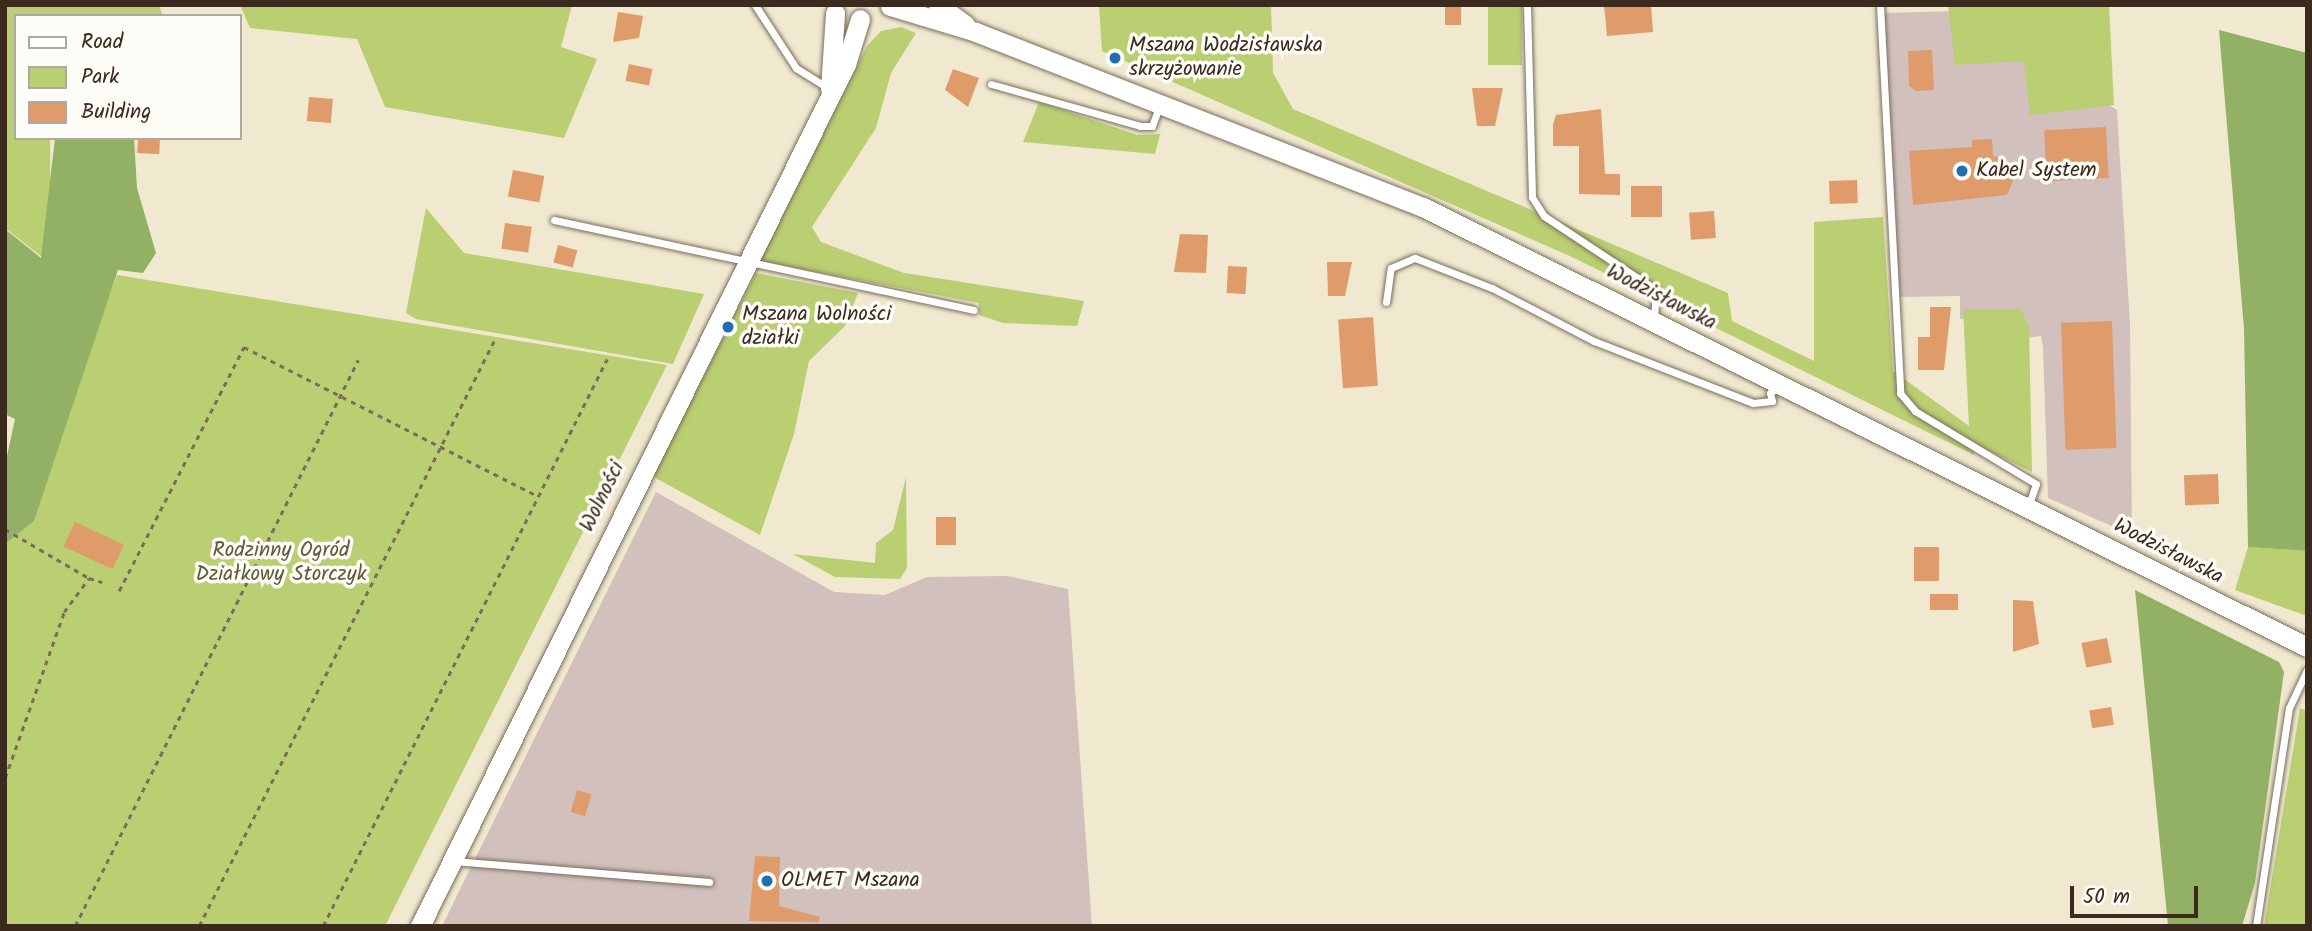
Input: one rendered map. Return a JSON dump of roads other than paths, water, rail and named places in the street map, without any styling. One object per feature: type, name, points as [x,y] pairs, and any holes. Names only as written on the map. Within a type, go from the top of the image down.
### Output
[{"type":"main road","name":"Wodzisławska","points":[[890,5],[976,32],[1423,207],[1782,383],[2307,647]]},
{"type":"main road","points":[[831,9],[860,19],[890,5]]},
{"type":"main road","name":"Wodzisławska","points":[[938,5],[976,32]]},
{"type":"main road","name":"Wolności","points":[[830,90],[831,9]]},
{"type":"main road","name":"Wolności","points":[[420,926],[830,90],[860,19]]},
{"type":"lane","points":[[755,5],[796,68],[830,90]]},
{"type":"lane","points":[[1527,5],[1532,197],[1545,216],[1656,290],[1653,320]]},
{"type":"lane","points":[[1880,5],[1900,393],[1915,411],[2036,484],[2028,508]]},
{"type":"lane","points":[[991,84],[1140,126],[1152,126],[1160,103]]},
{"type":"lane","points":[[554,220],[744,265],[973,310]]},
{"type":"lane","points":[[1386,302],[1391,268],[1415,258],[1492,288],[1594,341],[1753,403],[1772,401],[1770,393],[1782,383]]},
{"type":"lane","points":[[2256,926],[2289,708],[2307,670]]},
{"type":"lane","points":[[453,861],[709,882]]},
{"type":"place","name":"Mszana Wodzisławska skrzyżowanie","points":[[1115,58]]},
{"type":"place","name":"Kabel System","points":[[1962,171]]},
{"type":"place","name":"Mszana Wolności działki","points":[[728,327]]},
{"type":"place","name":"OLMET Mszana","points":[[767,881]]},
{"type":"park label","name":"Rodzinny Ogród Działkowy Storczyk","points":[[281,563]]}]
